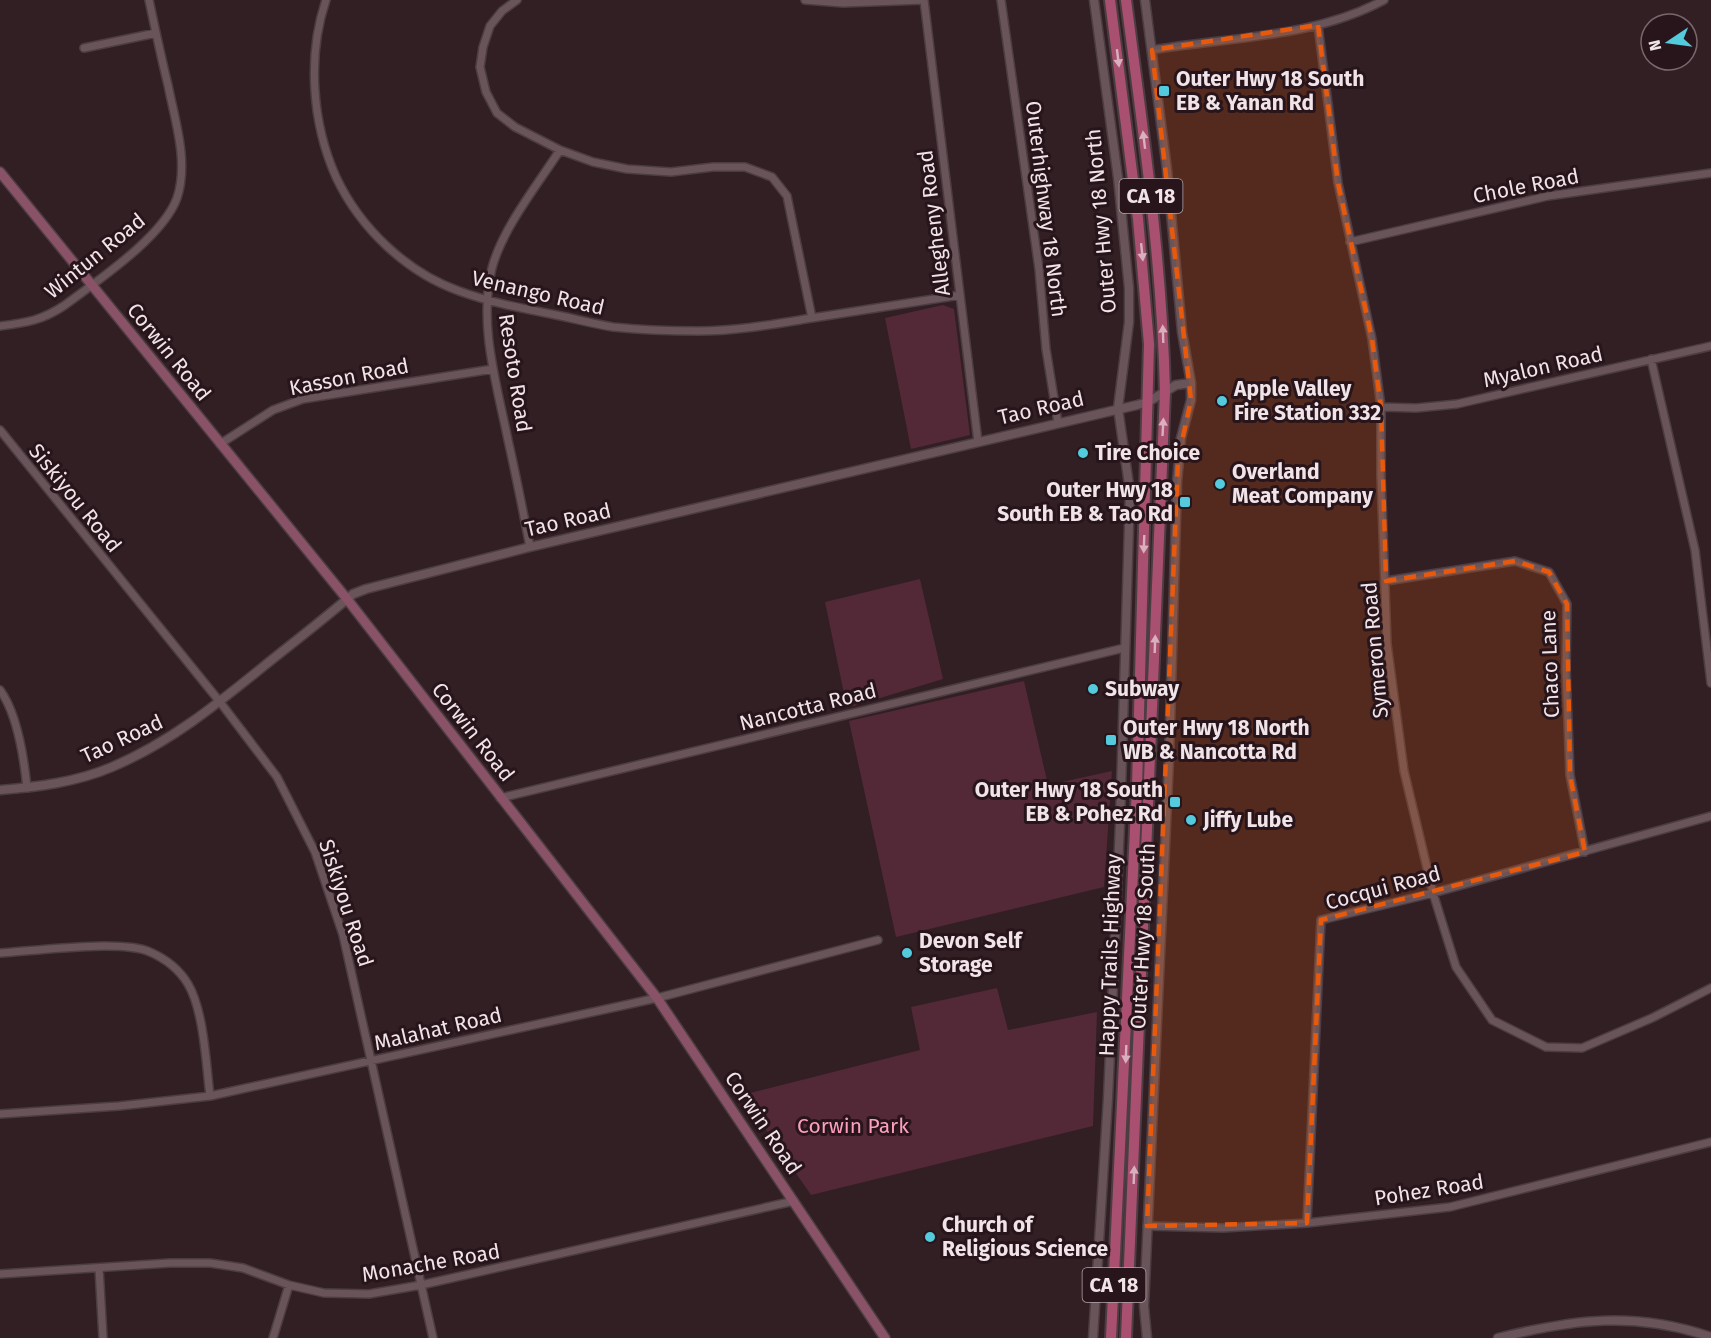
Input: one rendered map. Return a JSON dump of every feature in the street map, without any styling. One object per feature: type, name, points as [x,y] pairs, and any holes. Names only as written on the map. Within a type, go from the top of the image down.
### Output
[{"type":"main road","name":"Happy Trails Highway","points":[[1110,0],[1138,219],[1149,344],[1137,776],[1112,1338]]},
{"type":"main road","name":"Happy Trails Highway","points":[[1126,0],[1155,227],[1162,312],[1165,392],[1126,1338]]},
{"type":"main road","name":"Corwin Road","points":[[0,172],[347,599],[657,998],[885,1338]]},
{"type":"street","name":"Wintun Road","points":[[0,326],[28,323],[54,313],[135,250],[163,221],[177,199],[182,166],[178,135],[149,0]]},
{"type":"street","name":"Venango Road","points":[[326,0],[316,43],[314,78],[326,154],[342,189],[364,222],[389,249],[422,273],[457,291],[487,301],[613,327],[700,331],[753,327],[960,295]]},
{"type":"street","points":[[518,0],[502,11],[490,26],[483,47],[480,68],[486,92],[497,113],[515,127],[560,150],[593,162],[627,169],[671,172],[713,167],[745,167],[772,177],[787,196],[812,318]]},
{"type":"street","points":[[805,0],[843,3],[924,0]]},
{"type":"street","name":"Allegheny Road","points":[[924,0],[978,442]]},
{"type":"street","name":"Outerhighway 18 North","points":[[1001,0],[1039,269],[1046,349],[1058,423]]},
{"type":"street","name":"Outer Hwy 18 North","points":[[1093,1338],[1108,1098],[1119,845],[1130,492],[1118,408],[1129,322],[1129,288],[1118,178],[1094,0]]},
{"type":"street","name":"Outer Hwy 18 South","points":[[1145,0],[1176,254],[1182,332],[1191,383],[1191,400],[1178,459],[1169,758],[1144,1305],[1147,1338]]},
{"type":"street","points":[[1152,50],[1263,36],[1318,25],[1369,9],[1384,0]]},
{"type":"street","name":"Symeron Road","points":[[1318,25],[1338,183],[1372,339],[1381,407],[1387,644],[1404,771],[1433,893],[1456,967],[1492,1020],[1546,1047],[1582,1048],[1652,1018],[1711,988]]},
{"type":"street","points":[[84,48],[156,33]]},
{"type":"street","name":"Resoto Road","points":[[530,547],[493,369],[487,301],[492,267],[507,231],[560,150]]},
{"type":"street","name":"Chole Road","points":[[1350,242],[1548,196],[1711,173]]},
{"type":"street","name":"Myalon Road","points":[[1381,407],[1416,408],[1457,404],[1711,346]]},
{"type":"street","points":[[1651,359],[1695,550],[1711,683]]},
{"type":"street","name":"Kasson Road","points":[[220,444],[273,410],[303,399],[493,369]]},
{"type":"street","name":"Tao Road","points":[[0,789],[27,788],[77,779],[112,767],[174,736],[220,702],[353,594],[366,589],[530,547],[1148,402],[1176,385],[1191,383]]},
{"type":"street","name":"Siskiyou Road","points":[[0,430],[220,702],[277,777],[315,852],[343,935],[433,1338]]},
{"type":"street","name":"Chaco Lane","points":[[1386,581],[1515,561],[1549,572],[1567,604],[1566,669],[1570,775],[1585,852]]},
{"type":"street","name":"Nancotta Road","points":[[500,798],[1124,648]]},
{"type":"street","points":[[0,690],[15,724],[24,761],[27,788]]},
{"type":"street","name":"Cocqui Road","points":[[1307,1223],[1321,920],[1433,893],[1711,816]]},
{"type":"street","name":"Malahat Road","points":[[0,1114],[119,1106],[210,1096],[657,998],[878,940]]},
{"type":"street","points":[[0,953],[113,946],[148,951],[172,964],[189,985],[199,1016],[210,1096]]},
{"type":"street","name":"Pohez Road","points":[[1147,1226],[1223,1228],[1307,1223],[1450,1207],[1711,1142]]},
{"type":"street","name":"Monache Road","points":[[0,1274],[170,1263],[210,1263],[243,1268],[289,1285],[324,1293],[369,1294],[422,1286],[794,1201]]},
{"type":"street","points":[[99,1268],[103,1338]]},
{"type":"street","points":[[273,1338],[289,1285]]},
{"type":"street","points":[[1498,1338],[1565,1323],[1600,1320],[1635,1321],[1671,1326],[1711,1337]]},
{"type":"highlighted area","points":[[1318,25],[1338,183],[1372,339],[1381,407],[1386,581],[1515,561],[1549,572],[1567,604],[1570,775],[1585,852],[1321,920],[1307,1223],[1147,1226],[1178,459],[1191,400],[1152,50]]},
{"type":"green space","points":[[943,305],[954,309],[970,435],[911,449],[885,318]]},
{"type":"green space","points":[[920,579],[943,679],[847,708],[825,602]]},
{"type":"green space","points":[[1024,681],[1048,785],[1112,771],[1104,887],[896,937],[849,721]]},
{"type":"green space","name":"Corwin Park","points":[[997,988],[1008,1030],[1097,1012],[1093,1126],[811,1195],[742,1095],[920,1050],[911,1007]]},
{"type":"place","name":"Outer Hwy 18 South EB & Yanan Rd","points":[[1164,91]]},
{"type":"place","name":"Apple Valley Fire Station 332","points":[[1222,401]]},
{"type":"place","name":"Tire Choice","points":[[1083,453]]},
{"type":"place","name":"Overland Meat Company","points":[[1220,484]]},
{"type":"place","name":"Outer Hwy 18 South EB & Tao Rd","points":[[1185,502]]},
{"type":"place","name":"Subway","points":[[1093,689]]},
{"type":"place","name":"Outer Hwy 18 North WB & Nancotta Rd","points":[[1111,740]]},
{"type":"place","name":"Outer Hwy 18 South EB & Pohez Rd","points":[[1175,802]]},
{"type":"place","name":"Jiffy Lube","points":[[1191,820]]},
{"type":"place","name":"Devon Self Storage","points":[[907,953]]},
{"type":"place","name":"Church of Religious Science","points":[[930,1237]]}]
